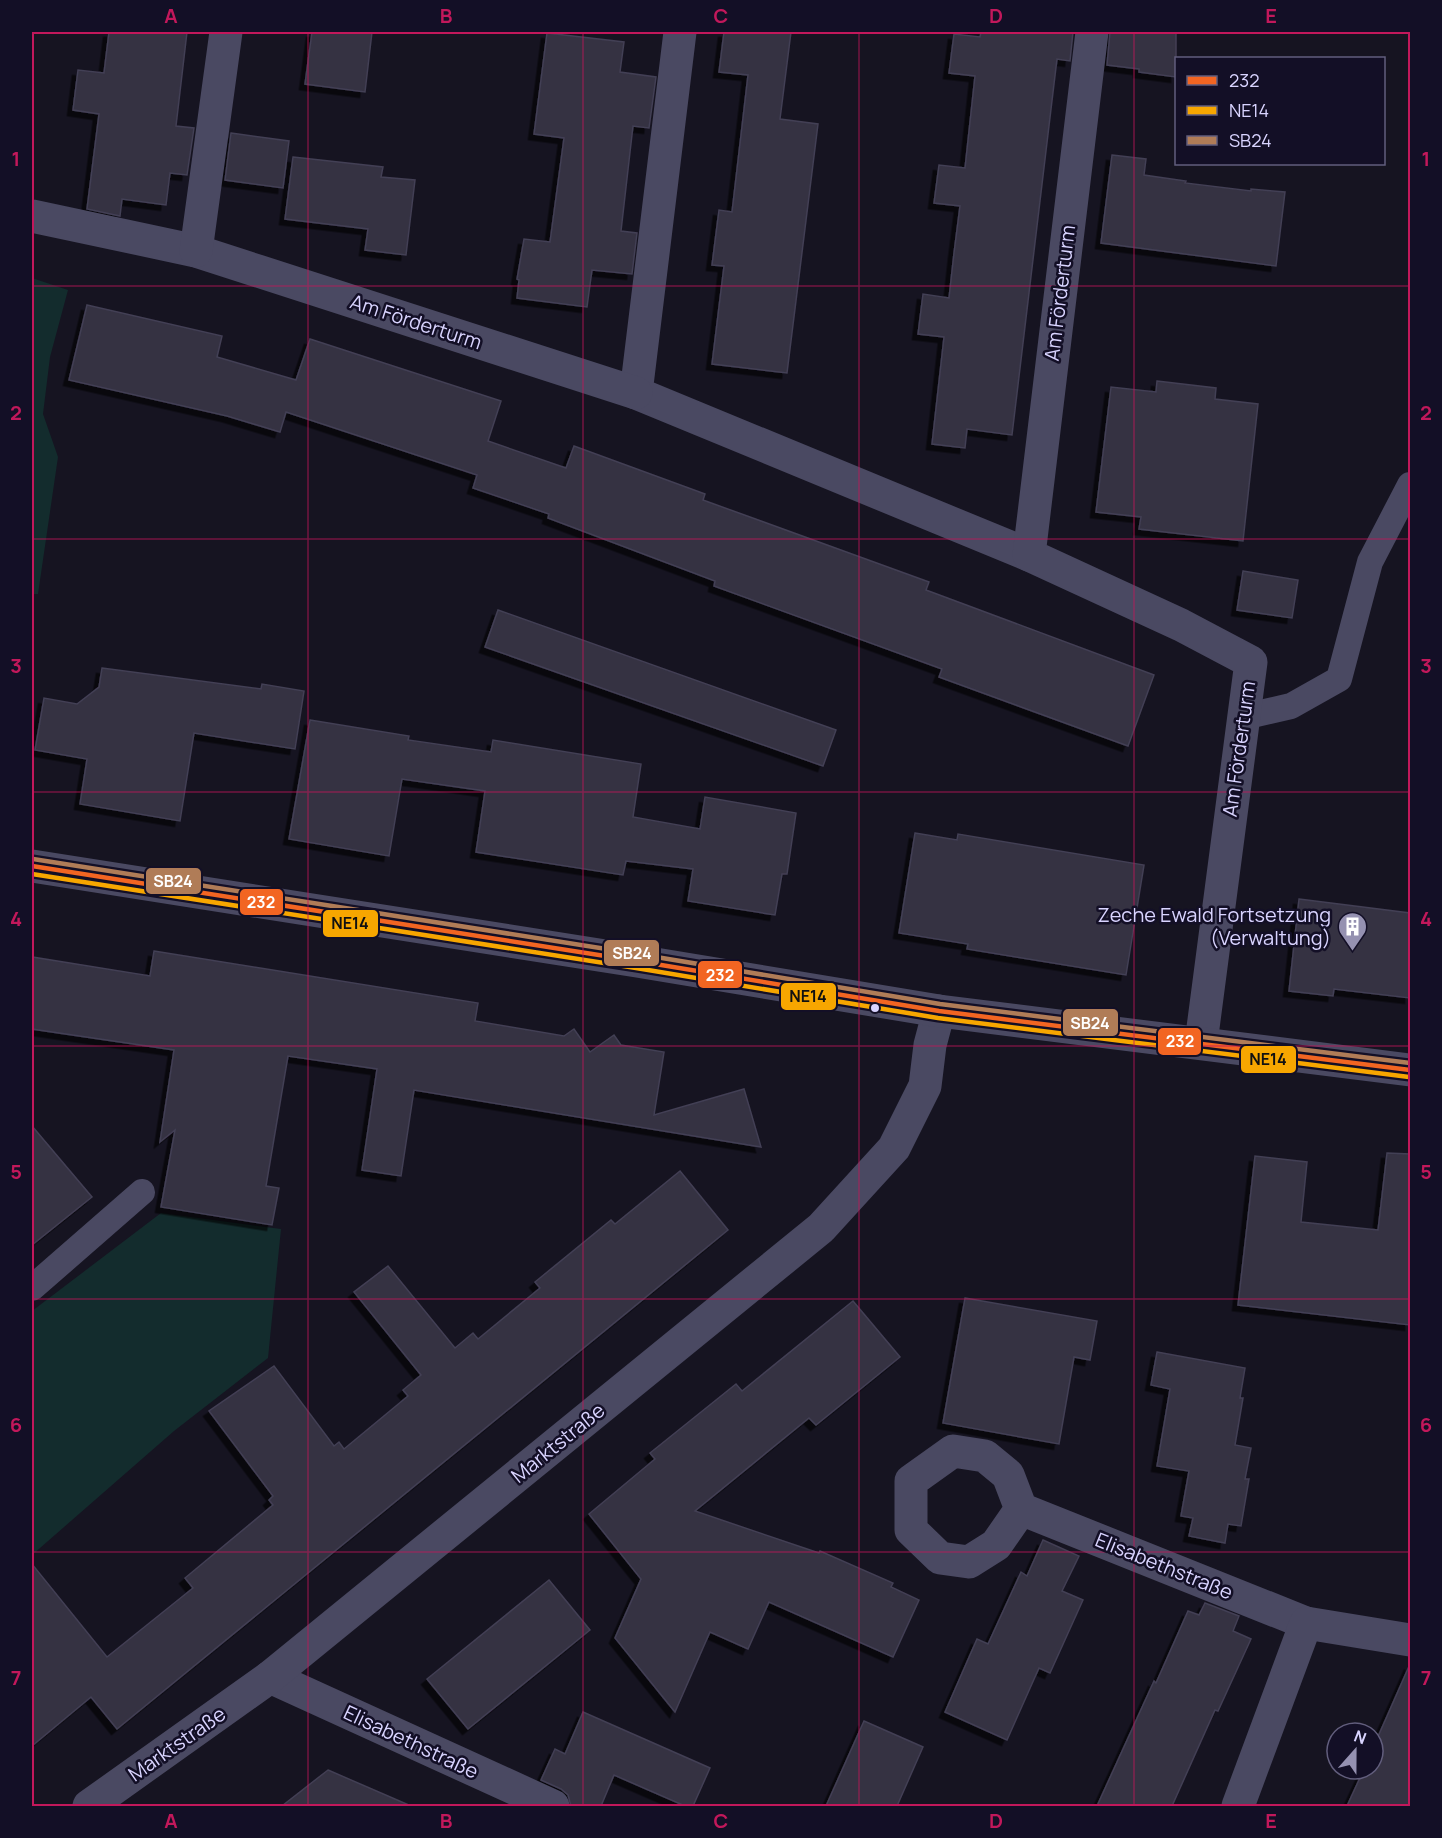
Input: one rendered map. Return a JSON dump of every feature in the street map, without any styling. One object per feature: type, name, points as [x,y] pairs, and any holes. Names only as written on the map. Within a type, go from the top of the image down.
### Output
[{"type":"street","points":[[196,250],[226,32]]},
{"type":"street","points":[[636,393],[680,32]]},
{"type":"street","name":"Am Förderturm","points":[[1029,555],[1092,32]]},
{"type":"street","name":"Am Förderturm","points":[[32,216],[196,250],[636,393],[1029,555],[1181,625],[1251,662],[1201,1043]]},
{"type":"street","points":[[32,866],[939,1011],[1410,1070]]},
{"type":"street","name":"Marktstraße","points":[[89,1806],[270,1677],[821,1228],[894,1148],[925,1086],[930,1045],[939,1011]]},
{"type":"street","name":"Elisabethstraße","points":[[1021,1509],[1306,1623],[1410,1640]]},
{"type":"street","points":[[1238,1806],[1306,1623]]},
{"type":"street","name":"Elisabethstraße","points":[[270,1677],[553,1806]]},
{"type":"lane","points":[[1243,717],[1291,706],[1339,679],[1370,562],[1410,485]]},
{"type":"lane","points":[[32,1288],[142,1192]]},
{"type":"green space","points":[[32,278],[68,290],[50,357],[43,414],[58,457],[38,594],[32,594]]},
{"type":"green space","points":[[161,1213],[281,1229],[268,1358],[174,1431],[32,1555],[32,1311]]},
{"type":"building","points":[[109,32],[187,32],[176,126],[194,128],[187,175],[170,173],[166,205],[122,199],[120,216],[87,209],[99,114],[73,110],[78,70],[104,73]]},
{"type":"building","points":[[312,32],[372,32],[365,92],[305,84]]},
{"type":"building","points":[[724,32],[791,32],[780,119],[818,124],[787,373],[712,364],[724,266],[712,265],[719,210],[732,212],[748,75],[719,72]]},
{"type":"building","points":[[981,32],[1073,32],[1070,61],[1057,59],[1012,435],[967,429],[965,448],[932,444],[944,337],[918,334],[923,294],[949,298],[960,206],[934,203],[939,165],[965,168],[975,76],[949,73],[954,34],[980,37]]},
{"type":"building","points":[[1110,32],[1176,32],[1175,77],[1107,65]]},
{"type":"building","points":[[547,33],[624,42],[620,72],[656,77],[649,128],[633,126],[621,231],[637,233],[632,274],[592,270],[587,307],[517,298],[519,280],[517,279],[524,239],[550,242],[564,138],[534,134]]},
{"type":"building","points":[[231,133],[289,141],[283,188],[225,180]]},
{"type":"building","points":[[1112,155],[1146,159],[1144,175],[1186,181],[1185,183],[1251,191],[1251,189],[1285,192],[1276,266],[1101,243]]},
{"type":"building","points":[[293,157],[383,167],[381,177],[415,180],[406,255],[365,250],[368,229],[285,219]]},
{"type":"building","points":[[87,305],[222,336],[217,357],[296,380],[310,339],[501,401],[488,441],[566,468],[574,446],[705,494],[703,500],[929,582],[926,590],[1154,675],[1128,746],[939,677],[942,669],[714,586],[715,581],[548,518],[549,514],[473,488],[477,475],[286,412],[280,432],[227,416],[69,380]]},
{"type":"building","points":[[1157,381],[1216,388],[1215,399],[1258,404],[1243,541],[1139,529],[1141,517],[1096,512],[1111,387],[1156,392]]},
{"type":"building","points":[[1243,571],[1298,580],[1292,618],[1237,610]]},
{"type":"building","points":[[498,610],[836,730],[823,766],[485,647]]},
{"type":"building","points":[[102,668],[261,689],[262,684],[304,691],[295,749],[194,733],[180,821],[80,804],[87,759],[35,750],[44,698],[77,704],[99,687]]},
{"type":"building","points":[[310,720],[409,736],[408,740],[491,752],[493,740],[641,764],[633,817],[700,829],[705,797],[796,813],[787,874],[782,874],[775,915],[688,901],[693,869],[626,861],[623,875],[476,852],[485,791],[402,779],[389,856],[289,839]]},
{"type":"building","points":[[915,833],[957,840],[958,834],[1144,865],[1126,975],[967,949],[968,944],[899,933]]},
{"type":"building","name":"Zeche Ewald Fortsetzung (Verwaltung)","points":[[1299,899],[1410,913],[1410,998],[1334,989],[1333,996],[1289,991]]},
{"type":"building","points":[[154,951],[478,1003],[475,1021],[564,1036],[574,1029],[590,1052],[614,1035],[621,1045],[664,1052],[654,1115],[744,1089],[761,1147],[414,1090],[401,1176],[362,1170],[377,1069],[288,1056],[266,1186],[279,1188],[272,1225],[161,1207],[175,1130],[160,1142],[174,1050],[32,1029],[32,957],[150,976]]},
{"type":"building","points":[[32,1126],[92,1197],[32,1245]]},
{"type":"building","points":[[1387,1153],[1410,1154],[1410,1325],[1238,1305],[1255,1156],[1307,1162],[1301,1222],[1378,1230]]},
{"type":"building","points":[[680,1171],[728,1230],[117,1729],[91,1697],[32,1746],[32,1564],[107,1657],[193,1588],[185,1578],[273,1505],[269,1500],[273,1496],[209,1411],[274,1366],[334,1446],[339,1442],[344,1449],[408,1396],[403,1390],[421,1375],[354,1292],[388,1266],[455,1348],[473,1333],[478,1339],[540,1288],[535,1282],[611,1220],[615,1224]]},
{"type":"building","points":[[965,1298],[1097,1321],[1090,1360],[1074,1357],[1059,1444],[943,1423]]},
{"type":"building","points":[[853,1301],[900,1357],[816,1425],[809,1418],[695,1511],[819,1553],[820,1551],[893,1583],[891,1587],[919,1600],[893,1657],[769,1602],[748,1649],[710,1632],[675,1712],[615,1638],[641,1579],[589,1514],[655,1459],[650,1453],[736,1384],[742,1391]]},
{"type":"building","points":[[1157,1352],[1245,1368],[1240,1398],[1243,1398],[1235,1445],[1251,1448],[1245,1479],[1249,1479],[1241,1526],[1228,1524],[1225,1543],[1189,1536],[1193,1518],[1181,1516],[1189,1471],[1157,1466],[1170,1389],[1151,1385]]},
{"type":"building","points":[[1043,1540],[1079,1556],[1062,1591],[1083,1600],[1050,1673],[1039,1668],[1007,1740],[945,1712],[977,1639],[988,1644],[1021,1572],[1027,1576]]},
{"type":"building","points":[[549,1580],[590,1630],[468,1729],[427,1679]]},
{"type":"building","points":[[1205,1603],[1239,1616],[1233,1631],[1251,1639],[1218,1711],[1215,1710],[1172,1806],[1097,1806],[1188,1611],[1199,1615]]},
{"type":"building","points":[[1410,1664],[1410,1806],[1347,1806],[1358,1781],[1385,1781],[1385,1721]]},
{"type":"building","points":[[583,1712],[710,1768],[693,1806],[685,1806],[614,1775],[601,1806],[571,1806],[568,1795],[561,1789],[541,1780],[555,1749],[565,1754]]},
{"type":"building","points":[[864,1721],[923,1747],[897,1806],[826,1806]]},
{"type":"building","points":[[328,1770],[411,1806],[282,1806]]},
{"type":"transit line","name":"SB24","points":[[33,859],[940,1004],[1410,1063]]},
{"type":"transit line","name":"232","points":[[32,866],[939,1011],[1410,1070]]},
{"type":"transit line","name":"NE14","points":[[32,874],[636,968],[938,1018],[1409,1077]]},
{"type":"place","name":"Zeche Ewald Fortsetzung (Verwaltung)","points":[[1352,952]]}]
